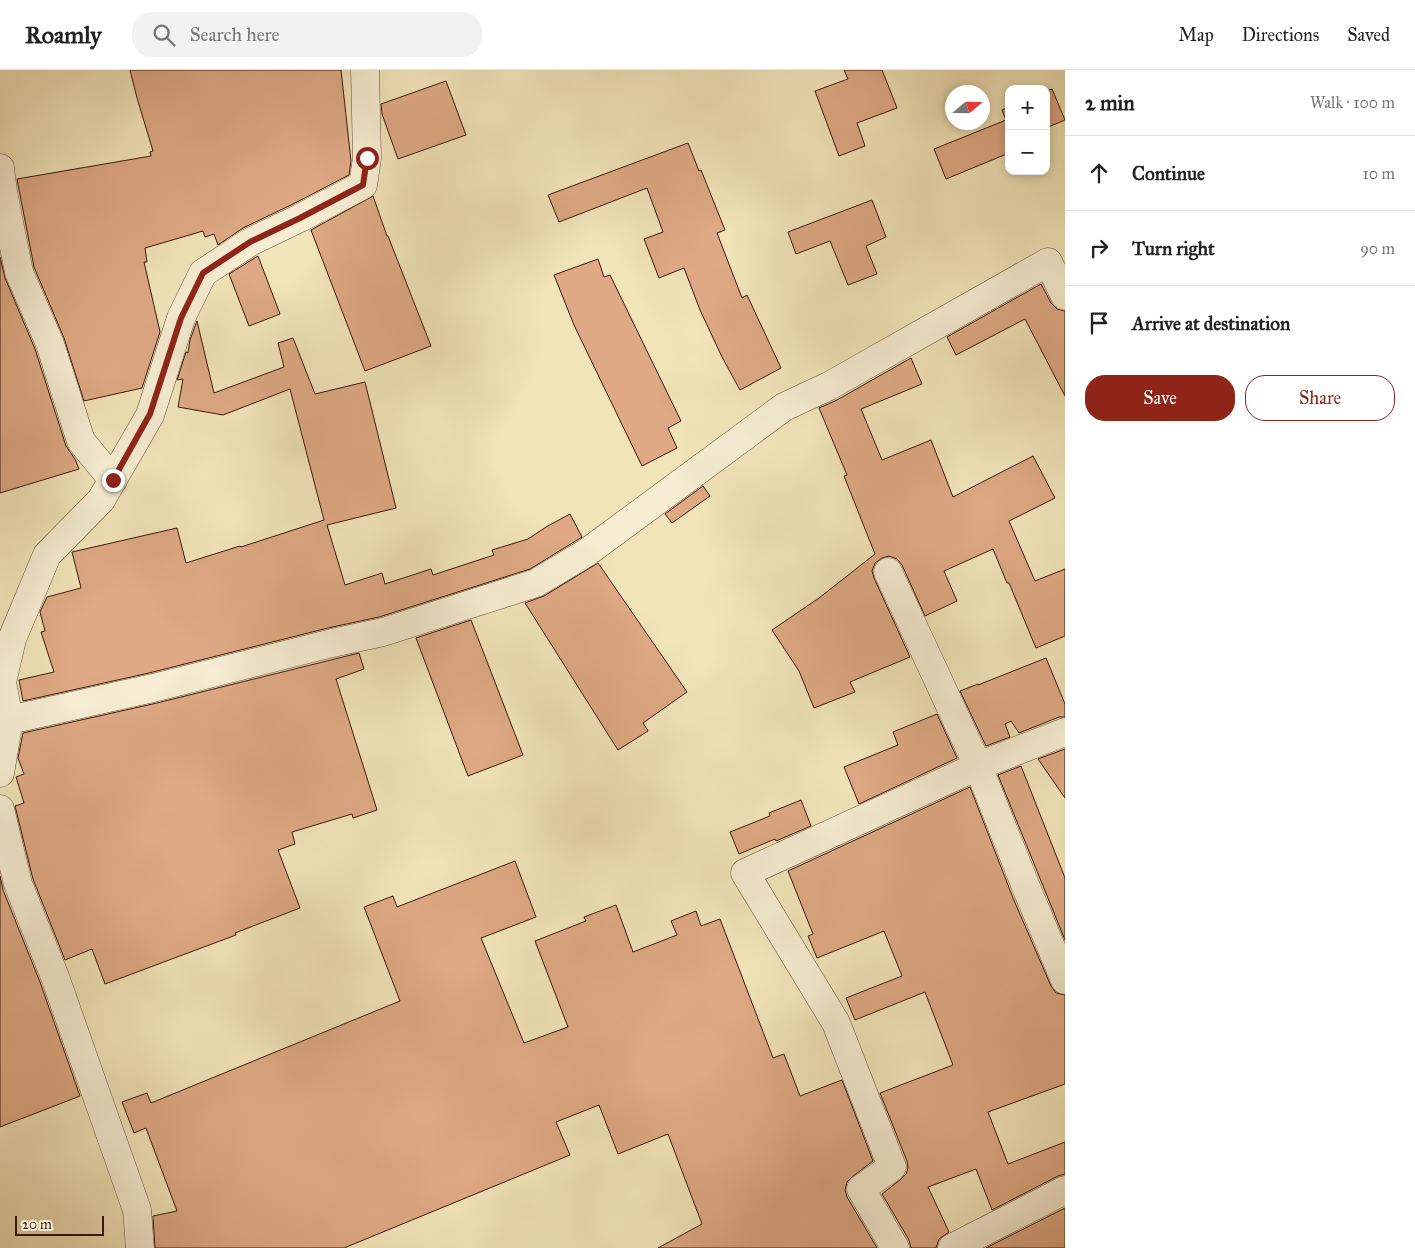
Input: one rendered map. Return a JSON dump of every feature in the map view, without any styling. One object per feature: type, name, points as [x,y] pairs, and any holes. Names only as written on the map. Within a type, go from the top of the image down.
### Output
[{"type":"street","points":[[0,772],[10,720],[2,682],[12,640],[47,555],[101,500],[150,414],[181,318],[203,273],[250,242],[363,185],[367,158],[365,70]]},
{"type":"street","points":[[0,168],[19,272],[50,344],[81,441],[113,480]]},
{"type":"street","points":[[10,720],[153,688],[383,632],[536,582],[586,553],[784,407],[829,386],[1048,262],[1065,296]]},
{"type":"street","points":[[888,572],[978,766],[1065,980]]},
{"type":"street","points":[[894,1248],[860,1189],[892,1167],[836,1024],[746,873],[978,766],[1065,732]]},
{"type":"street","points":[[0,808],[18,884],[55,976],[137,1210],[140,1248]]},
{"type":"street","points":[[952,1248],[1065,1190]]},
{"type":"building","points":[[130,70],[341,70],[351,161],[349,175],[243,228],[218,245],[214,234],[205,237],[203,231],[145,248],[147,262],[144,262],[160,332],[142,388],[84,401],[64,338],[34,267],[17,179],[151,156],[150,152],[153,151]]},
{"type":"building","points":[[844,70],[882,70],[897,108],[857,123],[865,146],[839,156],[815,91],[848,79]]},
{"type":"building","points":[[446,81],[466,135],[398,159],[382,114],[381,104]]},
{"type":"building","points":[[1052,89],[1065,120],[1050,126],[1050,90]]},
{"type":"building","points":[[1005,120],[1005,155],[946,179],[934,149],[981,130],[990,130],[990,126]]},
{"type":"building","points":[[688,143],[725,230],[717,233],[742,298],[747,295],[781,368],[740,390],[700,310],[684,268],[659,278],[644,239],[663,232],[647,188],[559,222],[548,195]]},
{"type":"building","points":[[373,196],[431,346],[365,371],[311,230]]},
{"type":"building","points":[[872,200],[886,237],[866,246],[877,274],[848,285],[830,241],[796,254],[788,232]]},
{"type":"building","points":[[258,256],[280,314],[249,326],[229,274]]},
{"type":"building","points":[[0,257],[5,278],[35,349],[66,446],[79,469],[0,493]]},
{"type":"building","points":[[598,259],[604,277],[610,275],[681,421],[668,428],[677,448],[642,466],[574,325],[554,275]]},
{"type":"building","points":[[1041,284],[1051,303],[1057,309],[1065,311],[1065,396],[1025,319],[956,355],[947,337]]},
{"type":"building","points":[[197,321],[214,393],[284,367],[278,343],[293,338],[315,394],[365,382],[396,508],[327,525],[345,585],[382,573],[385,584],[431,569],[433,575],[494,555],[492,550],[528,539],[570,514],[582,537],[530,569],[379,617],[149,673],[23,701],[19,680],[54,672],[41,632],[45,631],[40,612],[47,597],[81,588],[72,552],[177,528],[186,563],[324,520],[290,389],[223,415],[178,407],[183,379],[177,380],[186,352],[188,353],[190,340]]},
{"type":"building","points":[[911,358],[922,384],[861,409],[882,460],[931,440],[953,497],[1033,456],[1055,498],[1009,521],[1035,581],[1065,569],[1065,636],[1036,648],[993,549],[944,571],[957,601],[925,616],[902,565],[897,559],[889,556],[882,558],[875,563],[872,571],[910,657],[850,682],[855,692],[814,708],[799,671],[772,630],[819,598],[875,554],[844,476],[847,475],[819,408],[837,400]]},
{"type":"building","points":[[703,486],[710,496],[672,523],[665,514]]},
{"type":"building","points":[[598,563],[687,692],[643,723],[648,731],[618,750],[525,603],[544,596]]},
{"type":"building","points":[[471,620],[523,755],[468,776],[416,638]]},
{"type":"building","points":[[359,653],[364,669],[336,679],[377,810],[353,818],[352,814],[292,832],[295,844],[278,850],[300,908],[235,933],[236,935],[105,984],[92,949],[65,960],[33,879],[15,806],[24,803],[16,777],[24,774],[18,758],[23,733],[157,703]]},
{"type":"building","points":[[1046,658],[1065,704],[1065,717],[1059,717],[1019,733],[1011,721],[1005,724],[1010,737],[986,746],[960,691]]},
{"type":"building","points":[[937,714],[957,758],[859,804],[844,767],[898,745],[893,732]]},
{"type":"building","points":[[1065,749],[1065,798],[1038,759]]},
{"type":"building","points":[[1021,766],[1065,878],[1065,940],[998,775]]},
{"type":"building","points":[[970,787],[1013,898],[1051,986],[1056,993],[1065,995],[1065,1084],[988,1112],[1008,1164],[1065,1142],[1065,1174],[992,1210],[976,1169],[928,1187],[949,1232],[939,1239],[936,1248],[911,1248],[909,1240],[882,1194],[906,1174],[908,1168],[907,1161],[880,1093],[953,1065],[925,992],[855,1020],[846,998],[902,976],[884,931],[817,958],[808,936],[813,934],[788,871]]},
{"type":"building","points":[[801,800],[811,826],[739,854],[730,832],[770,816],[769,813]]},
{"type":"building","points":[[515,861],[536,917],[481,938],[524,1043],[568,1027],[535,941],[586,921],[584,917],[616,905],[633,952],[677,935],[671,921],[696,911],[701,926],[720,919],[773,1058],[784,1054],[800,1096],[842,1080],[873,1161],[847,1182],[845,1190],[847,1197],[877,1248],[658,1248],[702,1224],[668,1134],[618,1154],[599,1105],[556,1122],[570,1155],[344,1248],[155,1248],[153,1216],[177,1211],[146,1128],[134,1133],[122,1102],[147,1093],[151,1103],[400,1001],[364,907],[393,896],[397,907]]},
{"type":"building","points":[[0,876],[3,890],[40,982],[80,1096],[0,1127]]},
{"type":"building","points":[[1065,1208],[1065,1248],[986,1248]]},
{"type":"route","points":[[113,480],[150,414],[181,318],[203,273],[250,242],[363,185],[367,158]]}]
